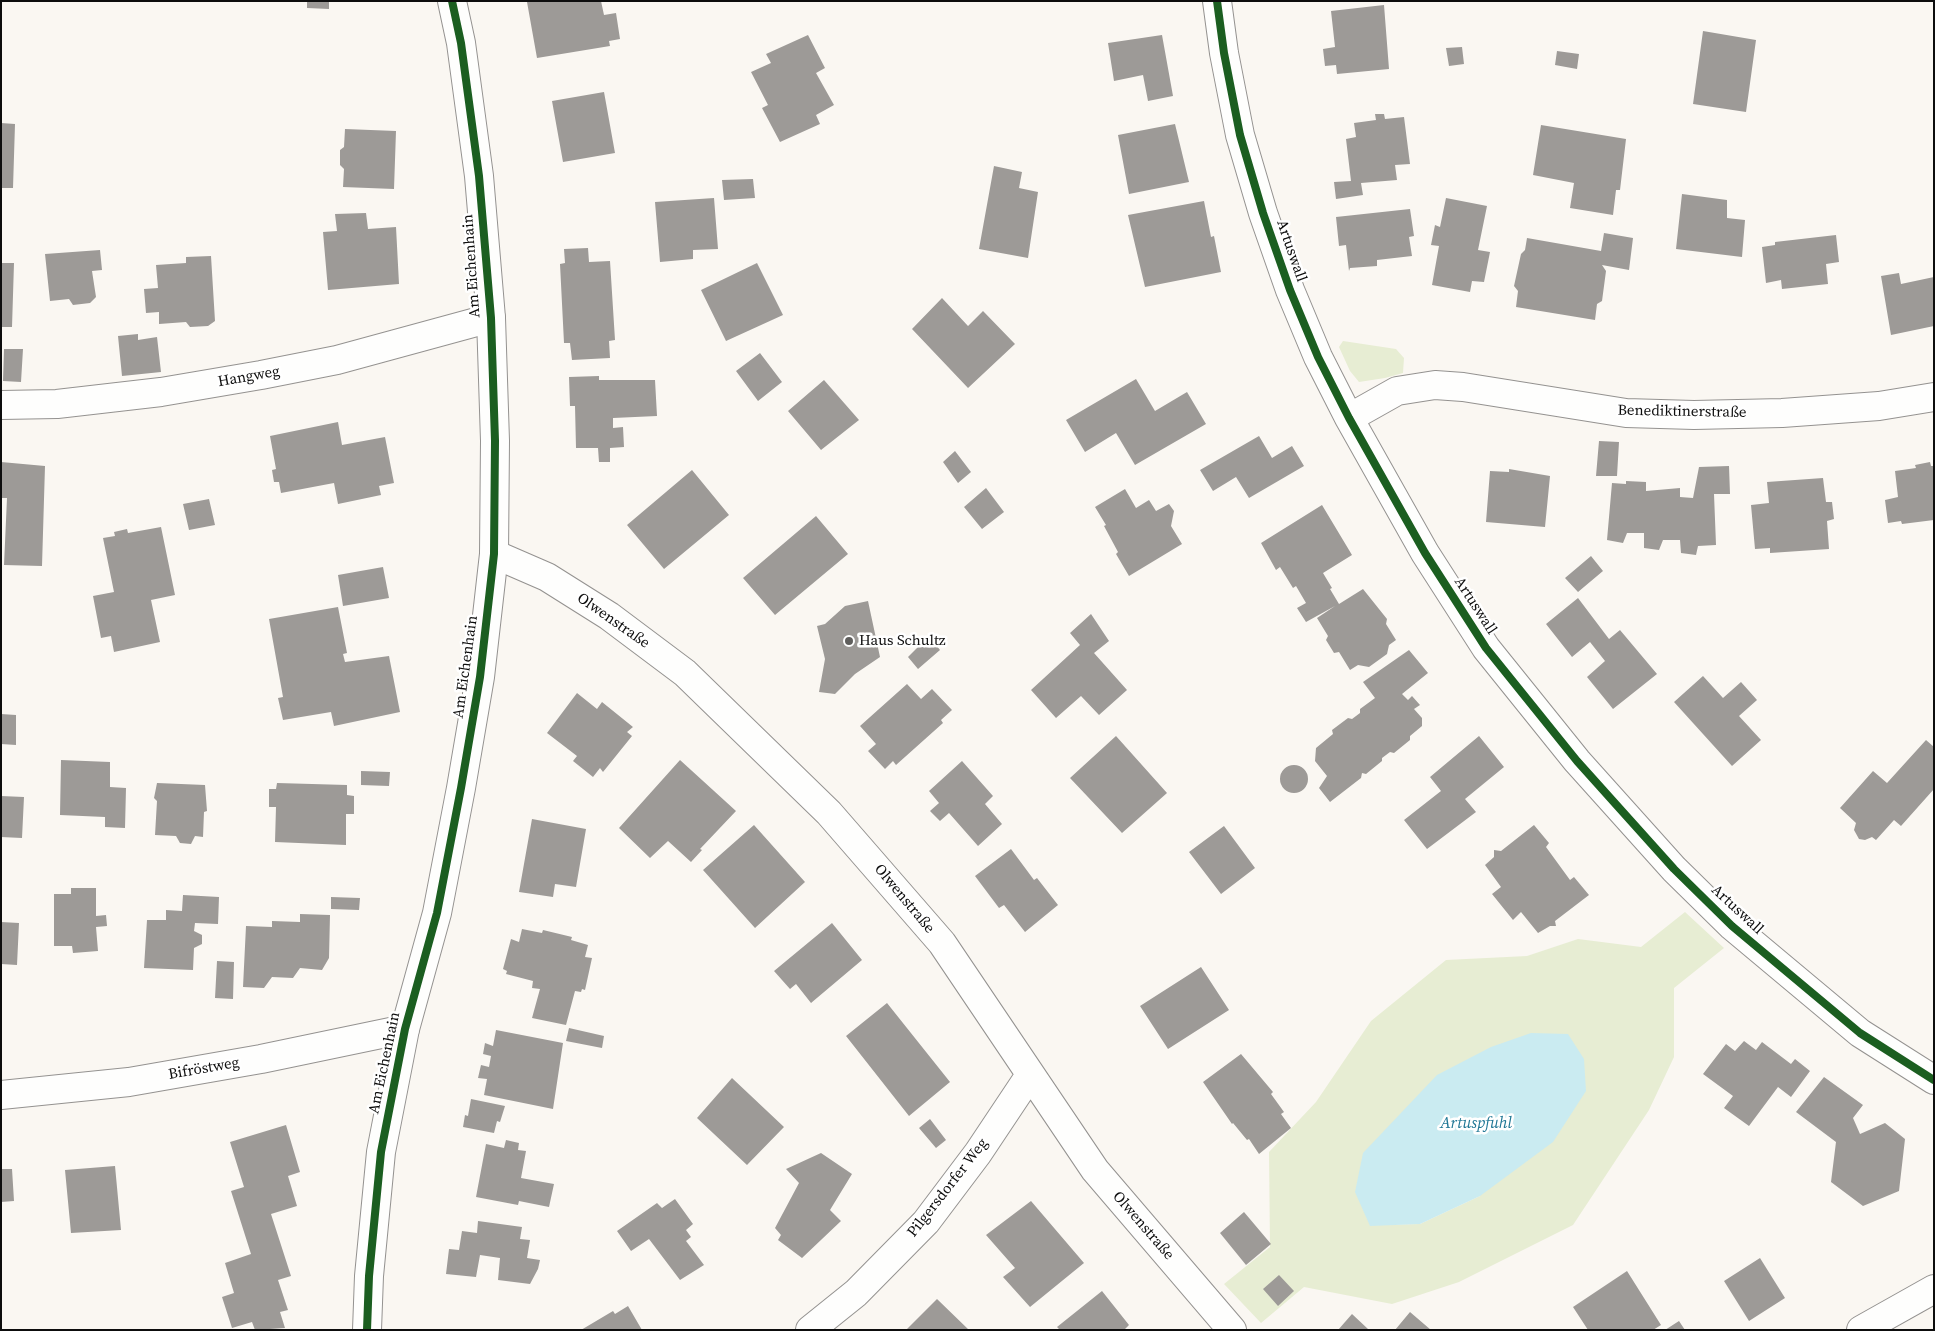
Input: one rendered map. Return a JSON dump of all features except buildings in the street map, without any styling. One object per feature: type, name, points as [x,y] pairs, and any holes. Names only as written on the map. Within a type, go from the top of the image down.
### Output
[{"type":"street","name":"Am Eichenhain","points":[[367,1330],[369,1276],[381,1152],[405,1029],[437,913],[462,788],[480,677],[494,554],[495,441],[490,318],[479,176],[461,43],[452,1]]},
{"type":"street","name":"Artuswall","points":[[1217,1],[1224,53],[1240,135],[1263,213],[1297,307],[1318,357],[1349,418],[1425,553],[1486,648],[1577,761],[1674,869],[1732,926],[1860,1032],[1934,1080]]},
{"type":"street","name":"Hangweg","points":[[1,405],[57,404],[161,392],[261,375],[337,360],[490,318]]},
{"type":"street","name":"Benediktinerstraße","points":[[1349,418],[1397,391],[1435,385],[1463,387],[1626,413],[1694,415],[1782,413],[1879,406],[1934,397]]},
{"type":"street","name":"Olwenstraße","points":[[494,554],[547,577],[609,616],[685,673],[752,735],[829,812],[942,943],[1095,1170],[1232,1330]]},
{"type":"street","name":"Bifröstweg","points":[[1,1095],[129,1082],[261,1060],[405,1029]]},
{"type":"street","name":"Pilgersdorfer Weg","points":[[810,1330],[856,1293],[926,1222],[978,1153],[1030,1075]]},
{"type":"street","points":[[1861,1330],[1934,1289]]},
{"type":"green space","points":[[1343,341],[1396,349],[1404,358],[1403,373],[1359,382],[1350,371],[1339,347]]},
{"type":"green space","points":[[1685,912],[1724,948],[1674,988],[1674,1057],[1649,1110],[1573,1225],[1459,1282],[1392,1304],[1304,1287],[1261,1323],[1224,1284],[1270,1247],[1269,1152],[1316,1102],[1371,1021],[1446,960],[1527,956],[1578,939],[1641,947]],"holes":[[[1480,1196],[1420,1224],[1370,1225]]]},
{"type":"water","name":"Artuspfuhl","points":[[1531,1033],[1568,1034],[1584,1059],[1586,1091],[1553,1142],[1480,1196],[1420,1224],[1370,1226],[1355,1192],[1363,1153],[1437,1075],[1491,1047]]},
{"type":"cycle path","points":[[367,1330],[369,1276],[381,1152],[405,1029],[437,913],[461,788],[480,677],[494,554],[495,441],[491,318],[479,176],[461,43],[452,1]]},
{"type":"cycle path","points":[[1217,1],[1224,53],[1240,135],[1263,213],[1290,290],[1318,357],[1349,418],[1425,553],[1486,648],[1577,761],[1674,869],[1732,926],[1860,1033],[1934,1080]]},
{"type":"place","name":"Haus Schultz","points":[[849,641]]}]
